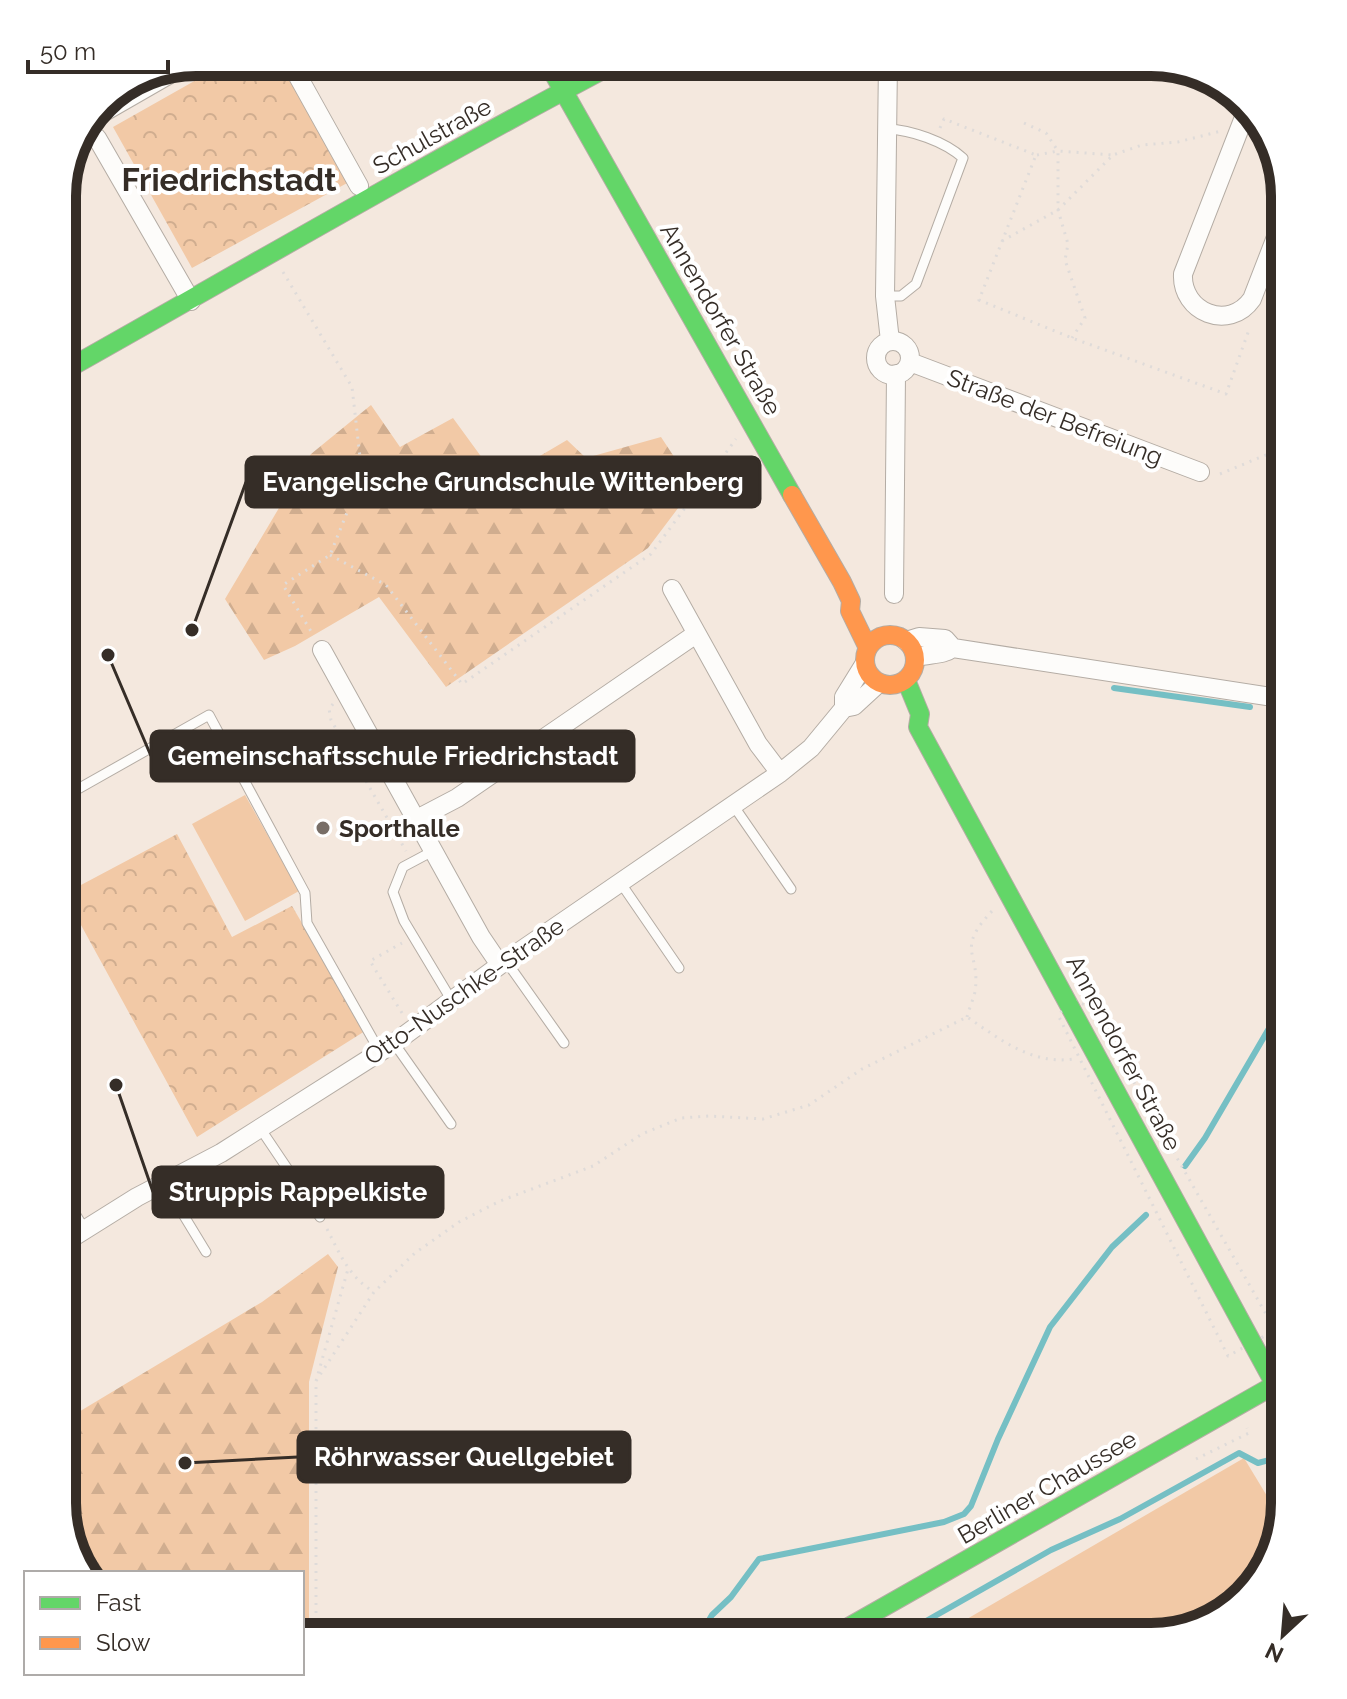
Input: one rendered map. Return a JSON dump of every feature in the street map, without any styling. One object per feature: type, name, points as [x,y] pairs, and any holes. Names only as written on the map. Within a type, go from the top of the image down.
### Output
[{"type":"main road","name":"Annendorfer Straße","points":[[555,76],[851,601],[850,611],[867,655]]},
{"type":"main road","name":"Schulstraße","points":[[76,364],[191,301],[271,252],[313,232],[363,193],[592,76]]},
{"type":"main road","name":"Annendorfer Straße","points":[[851,601],[863,605],[885,636]]},
{"type":"main road","points":[[898,636],[911,650],[913,670],[906,680],[896,685],[882,684],[868,673],[867,655],[875,640],[898,636]]},
{"type":"main road","name":"Annendorfer Straße","points":[[906,680],[920,714],[918,727],[1271,1366]]},
{"type":"main road","name":"Annendorfer Straße","points":[[882,684],[908,723],[918,727]]},
{"type":"main road","name":"Berliner Chaussee","points":[[856,1623],[1271,1387]]},
{"type":"street","points":[[298,76],[363,193]]},
{"type":"street","points":[[888,76],[885,296],[890,341]]},
{"type":"street","points":[[127,98],[149,86]]},
{"type":"street","points":[[1243,120],[1183,274],[1182,286],[1198,308],[1207,314],[1230,315],[1246,307],[1252,299],[1271,250]]},
{"type":"street","points":[[97,138],[191,301]]},
{"type":"street","points":[[894,594],[906,346],[890,341],[881,346],[877,360],[881,369],[903,368]]},
{"type":"street","name":"Straße der Befreiung","points":[[903,368],[1200,472]]},
{"type":"street","points":[[672,589],[758,744],[780,773]]},
{"type":"street","points":[[415,820],[457,798],[696,634]]},
{"type":"street","points":[[911,650],[945,654],[953,648],[1271,697]]},
{"type":"street","points":[[322,650],[481,937],[503,963]]},
{"type":"street","name":"Otto-Nuschke-Straße","points":[[844,708],[844,697],[867,655]]},
{"type":"street","name":"Otto-Nuschke-Straße","points":[[76,1235],[201,1164],[387,1047],[503,963],[780,773],[811,748],[844,708],[854,706],[882,684]]},
{"type":"street","points":[[76,1224],[81,1232]]},
{"type":"lane","points":[[885,296],[901,296],[916,284],[963,158],[956,152],[904,130],[887,129]]},
{"type":"lane","points":[[76,790],[209,715],[305,893],[307,923],[387,1047],[451,1124]]},
{"type":"lane","points":[[733,805],[791,889]]},
{"type":"lane","points":[[433,851],[403,867],[393,892],[397,907],[413,937],[452,1001]]},
{"type":"lane","points":[[620,882],[679,968]]},
{"type":"lane","points":[[503,963],[564,1043]]},
{"type":"lane","points":[[260,1128],[320,1217]]},
{"type":"lane","points":[[164,1183],[206,1252]]},
{"type":"path","points":[[935,143],[944,119],[1036,155],[1058,151],[1113,155],[1142,145],[1178,142],[1240,128]]},
{"type":"path","points":[[1024,123],[1046,133],[1058,151],[1058,210],[1068,244],[1065,260],[1085,318],[1072,338]]},
{"type":"path","points":[[1036,155],[979,300],[1072,338],[1226,394],[1251,328],[1246,307]]},
{"type":"path","points":[[1002,242],[1058,210],[1113,155]]},
{"type":"path","points":[[271,252],[352,387],[362,475],[330,555],[283,585],[322,650]]},
{"type":"path","points":[[330,555],[386,585],[462,684],[651,554],[750,420]]},
{"type":"path","points":[[1200,472],[1223,475],[1271,453]]},
{"type":"path","points":[[344,692],[329,709],[331,720],[412,862]]},
{"type":"path","points":[[316,1381],[374,1292],[415,1253],[459,1222],[500,1201],[593,1166],[642,1134],[681,1118],[763,1119],[809,1105],[862,1069],[925,1035],[967,1017],[975,991],[969,944],[987,916],[1013,898]]},
{"type":"path","points":[[411,1008],[400,1014],[370,961],[413,937]]},
{"type":"path","points":[[967,1017],[1018,1051],[1041,1058],[1055,1061],[1097,1052]]},
{"type":"path","points":[[320,1217],[348,1269],[360,1283],[374,1292]]},
{"type":"path","points":[[316,1623],[316,1381],[348,1269]]},
{"type":"green space","points":[[203,76],[290,76],[349,182],[192,268],[113,127]]},
{"type":"green space","points":[[371,405],[400,447],[453,418],[488,466],[528,463],[567,440],[586,458],[661,437],[694,487],[648,548],[446,687],[379,597],[295,646],[264,660],[225,599],[311,454]]},
{"type":"green space","points":[[245,795],[299,891],[245,921],[192,824]]},
{"type":"green space","points":[[177,834],[232,937],[292,906],[365,1031],[197,1137],[76,916],[76,888]]},
{"type":"green space","points":[[328,1254],[338,1267],[309,1382],[309,1623],[304,1623],[304,1571],[97,1571],[82,1542],[77,1519],[76,1414],[262,1302]]},
{"type":"green space","points":[[1244,1458],[1271,1503],[1267,1534],[1255,1563],[1241,1582],[1218,1603],[1190,1617],[1152,1623],[960,1623]]},
{"type":"waterway","points":[[1114,688],[1250,707]]},
{"type":"waterway","points":[[1185,1166],[1205,1138],[1271,1025]]},
{"type":"waterway","points":[[707,1623],[759,1559],[944,1522],[964,1514],[971,1506],[1050,1327],[1112,1247],[1146,1215]]},
{"type":"waterway","points":[[923,1623],[1051,1550],[1120,1519],[1239,1453],[1258,1463],[1271,1460]]},
{"type":"traffic: fast","points":[[555,76],[792,495]]},
{"type":"traffic: fast","points":[[76,364],[592,76]]},
{"type":"traffic: fast","points":[[906,680],[920,714],[918,727],[1271,1377]]},
{"type":"traffic: fast","points":[[856,1623],[1271,1387]]},
{"type":"traffic: slow","points":[[792,495],[842,582],[851,601],[850,611],[868,648]]},
{"type":"traffic: slow","points":[[890,635],[908,642],[915,660],[908,678],[890,685],[872,678],[865,660],[872,642],[890,635]]},
{"type":"place","name":"Evangelische Grundschule Wittenberg","points":[[192,630]]},
{"type":"place","name":"Gemeinschaftsschule Friedrichstadt","points":[[108,655]]},
{"type":"place","name":"Sporthalle","points":[[323,828]]},
{"type":"place","name":"Struppis Rappelkiste","points":[[116,1085]]},
{"type":"place","name":"Röhrwasser Quellgebiet","points":[[185,1463]]},
{"type":"district","name":"Friedrichstadt","points":[[229,179]]}]
